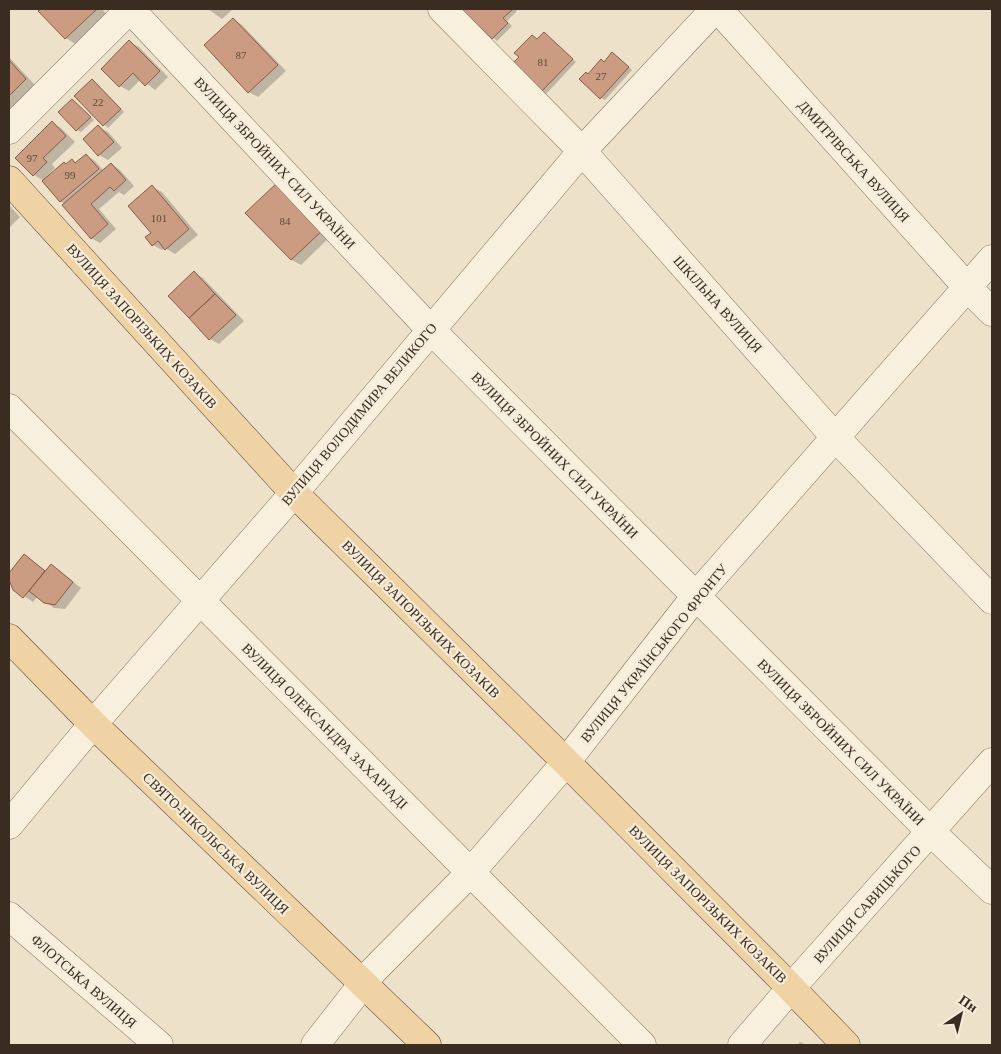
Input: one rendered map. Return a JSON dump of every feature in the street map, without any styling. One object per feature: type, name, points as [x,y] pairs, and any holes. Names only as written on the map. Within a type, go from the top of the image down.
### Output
[{"type":"main road","name":"ВУЛИЦЯ ЗАПОРІЗЬКИХ КОЗАКІВ","points":[[9,180],[286,501],[566,762],[846,1045]]},
{"type":"main road","name":"СВЯТО-НІКОЛЬСЬКА ВУЛИЦЯ","points":[[9,638],[92,724],[427,1045]]},
{"type":"street","points":[[9,130],[130,9]]},
{"type":"street","name":"ВУЛИЦЯ ЗБРОЙНИХ СИЛ УКРАЇНИ","points":[[130,9],[430,329],[695,597],[931,832],[992,890]]},
{"type":"street","name":"ШКІЛЬНА ВУЛИЦЯ","points":[[442,9],[582,151],[836,437],[992,600]]},
{"type":"street","name":"ВУЛИЦЯ ВОЛОДИМИРА ВЕЛИКОГО","points":[[9,825],[92,724],[286,501],[582,151],[716,9]]},
{"type":"street","name":"ДМИТРІВСЬКА ВУЛИЦЯ","points":[[716,9],[967,287],[992,312]]},
{"type":"street","name":"ВУЛИЦЯ УКРАЇНСЬКОГО ФРОНТУ","points":[[315,1045],[373,971],[470,874],[566,762],[695,597],[992,259]]},
{"type":"street","name":"ВУЛИЦЯ ОЛЕКСАНДРА ЗАХАРІАДІ","points":[[9,408],[642,1045]]},
{"type":"street","name":"ВУЛИЦЯ САВИЦЬКОГО","points":[[742,1045],[992,762]]},
{"type":"street","name":"ФЛОТСЬКА ВУЛИЦЯ","points":[[9,916],[159,1045]]},
{"type":"building","points":[[41,9],[97,9],[65,39],[38,11]]},
{"type":"building","points":[[465,9],[513,9],[503,18],[508,23],[492,39],[463,11]]},
{"type":"building","points":[[233,18],[278,65],[248,93],[204,45]]},
{"type":"building","points":[[544,32],[573,59],[541,92],[512,64],[519,57],[514,53],[532,35],[537,39]]},
{"type":"building","points":[[129,40],[160,71],[145,86],[133,73],[119,87],[101,69]]},
{"type":"building","points":[[612,52],[629,67],[600,99],[579,79],[586,72],[588,74],[601,59],[604,62]]},
{"type":"building","points":[[9,60],[26,79],[9,96]]},
{"type":"building","points":[[92,79],[121,109],[103,126],[74,96]]},
{"type":"building","points":[[72,99],[91,117],[76,131],[58,112]]},
{"type":"building","points":[[52,121],[66,136],[43,158],[47,162],[33,176],[15,158]]},
{"type":"building","points":[[98,125],[114,142],[98,156],[83,139]]},
{"type":"building","points":[[86,154],[99,169],[60,202],[42,181],[64,162],[66,164],[72,159],[75,163]]},
{"type":"building","points":[[111,163],[126,180],[114,191],[110,187],[91,204],[108,224],[91,239],[62,205]]},
{"type":"building","points":[[279,181],[324,229],[291,260],[245,213]]},
{"type":"building","points":[[152,185],[189,229],[165,250],[158,241],[152,246],[145,237],[151,233],[128,206]]},
{"type":"building","points":[[194,271],[215,294],[189,318],[168,296]]},
{"type":"building","points":[[215,294],[236,315],[209,340],[189,318]]},
{"type":"building","points":[[24,554],[45,571],[23,598],[13,590],[9,580],[9,573]]},
{"type":"building","points":[[51,564],[73,582],[55,605],[44,603],[29,591]]}]
